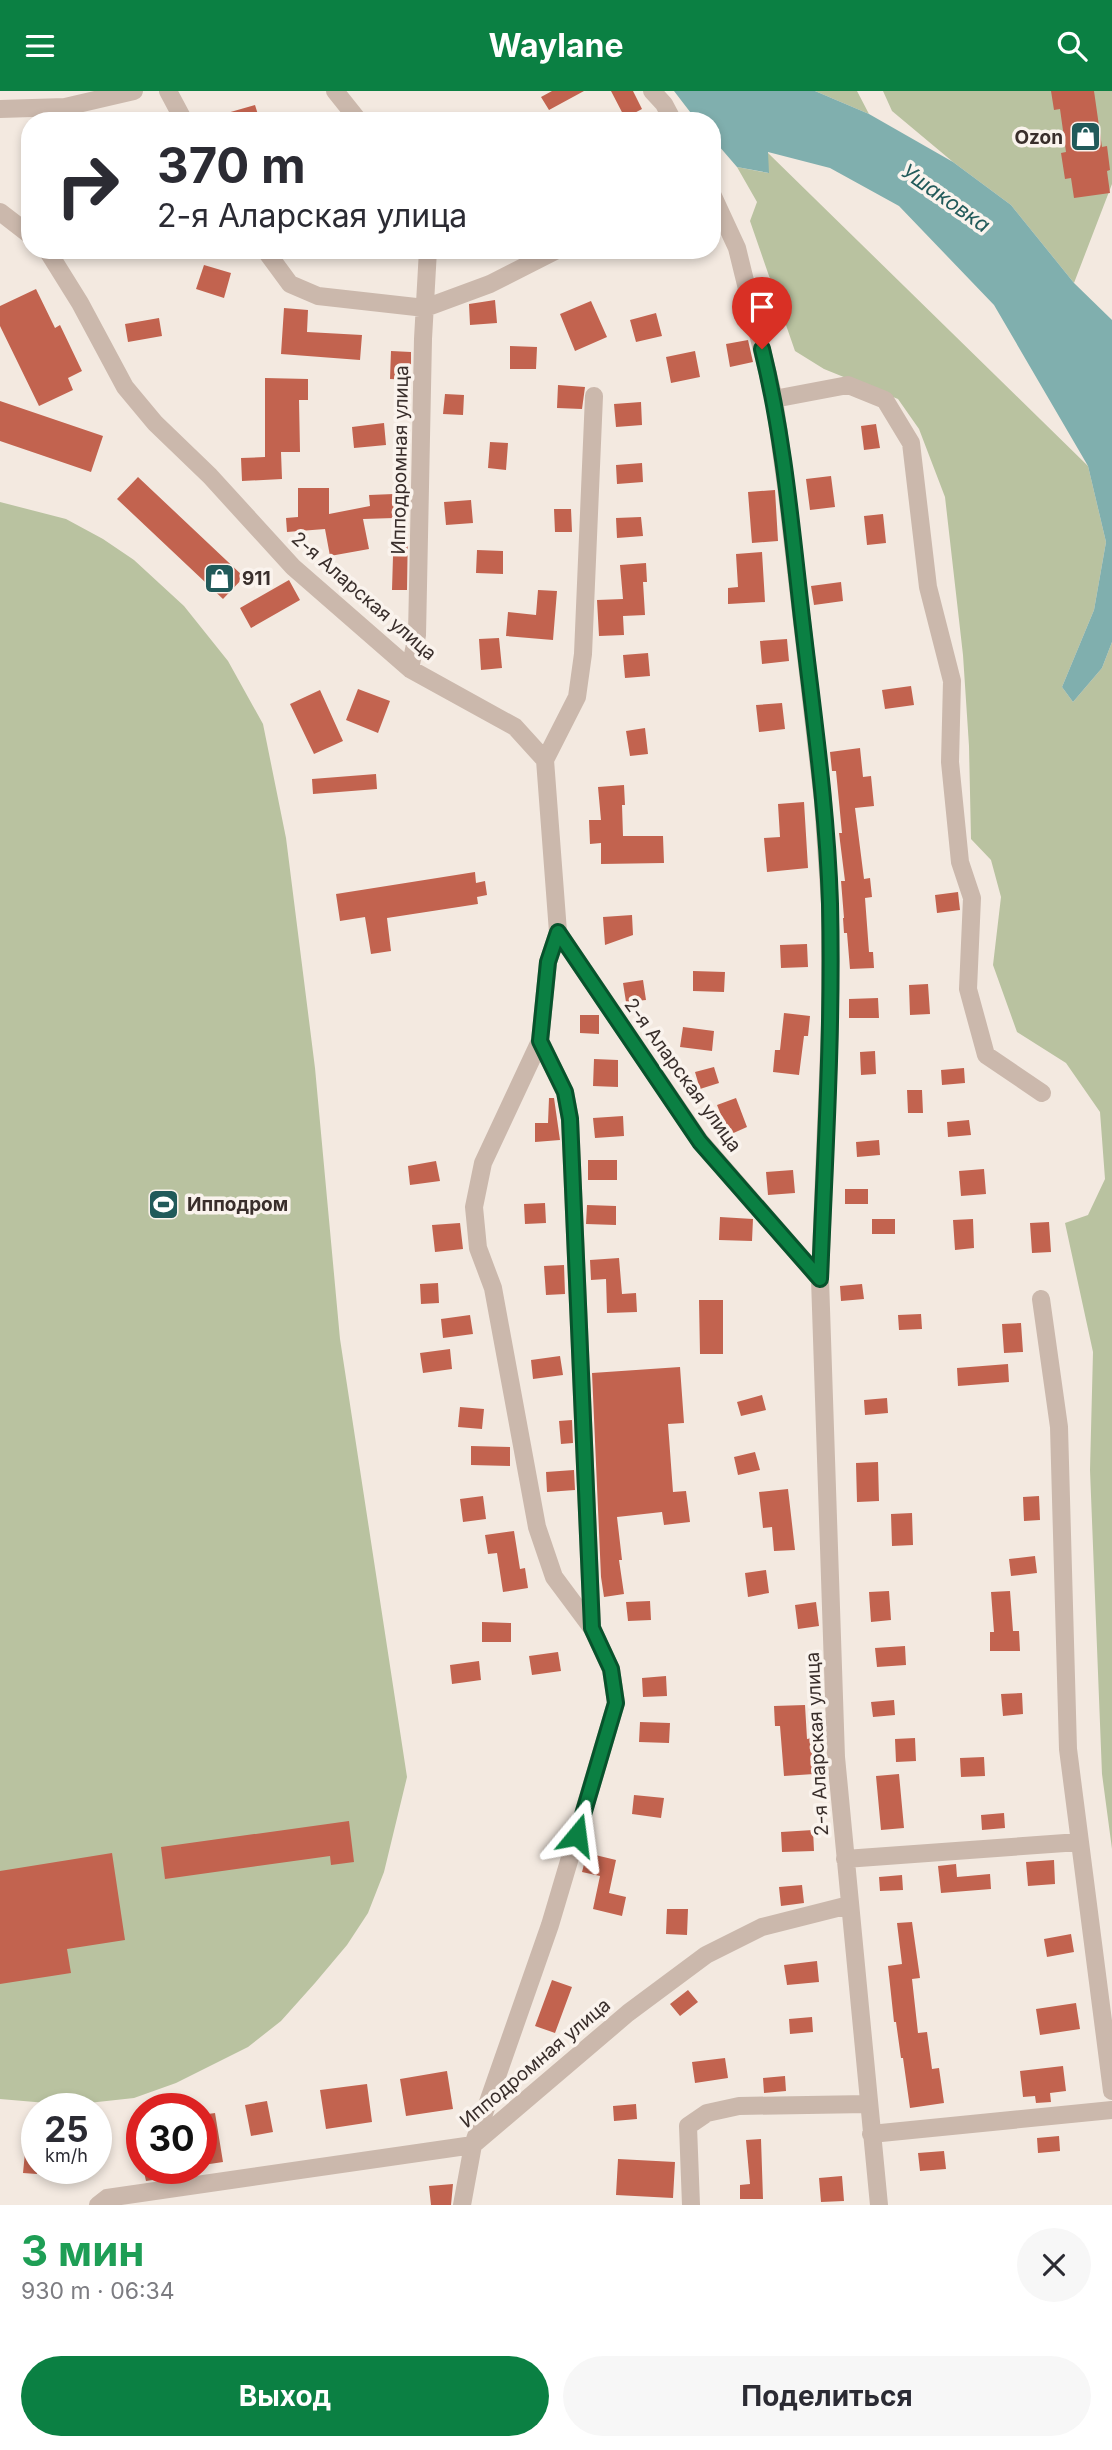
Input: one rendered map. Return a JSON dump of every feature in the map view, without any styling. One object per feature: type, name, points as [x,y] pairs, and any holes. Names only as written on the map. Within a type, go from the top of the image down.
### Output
[{"type":"street","points":[[0,109],[65,107],[134,91]]},
{"type":"street","points":[[168,91],[179,112]]},
{"type":"street","points":[[335,91],[352,112]]},
{"type":"street","points":[[652,91],[668,112]]},
{"type":"street","points":[[0,212],[21,229]]},
{"type":"street","name":"2-я Аларская улица","points":[[721,217],[737,248],[774,399],[823,801],[830,903],[830,1025],[820,1279],[836,1756],[879,2205]]},
{"type":"street","name":"2-я Аларская улица","points":[[53,259],[80,303],[125,387],[155,423],[210,476],[293,567],[410,669],[515,727],[545,760],[558,932],[700,1142],[820,1279]]},
{"type":"street","points":[[272,259],[290,284],[318,296],[425,308],[490,284],[539,259]]},
{"type":"street","name":"Ипподромная улица","points":[[410,669],[417,635],[428,259]]},
{"type":"street","points":[[774,399],[848,385],[885,400],[911,443],[928,587],[952,681],[950,762],[960,862],[972,898],[968,989],[986,1055],[1042,1093]]},
{"type":"street","points":[[545,760],[578,697],[583,654],[594,396]]},
{"type":"street","points":[[462,2205],[473,2145],[550,1925],[616,1703],[611,1669],[592,1628],[554,1577],[537,1527],[493,1288],[478,1248],[474,1206],[483,1163],[540,1041],[548,962],[558,932]]},
{"type":"street","points":[[540,1041],[565,1092],[570,1119],[592,1628]]},
{"type":"street","points":[[1041,1299],[1059,1427],[1068,1749],[1112,2091]]},
{"type":"street","points":[[845,1859],[1079,1842]]},
{"type":"street","name":"Ипподромная улица","points":[[98,2205],[107,2198],[473,2145],[628,2013],[706,1955],[762,1927],[849,1905]]},
{"type":"street","points":[[691,2205],[688,2126],[707,2113],[738,2106],[868,2104]]},
{"type":"street","points":[[871,2134],[1112,2110]]},
{"type":"green space","points":[[815,91],[857,91],[869,114]]},
{"type":"green space","points":[[883,91],[1112,91],[1112,184],[1074,283],[1011,205],[953,162],[892,111]]},
{"type":"green space","points":[[767,152],[1088,466],[1106,542],[1094,610],[1062,687],[1073,702],[1102,668],[1112,642],[1112,1849],[1102,1774],[1090,1470],[1093,1352],[1065,1223],[1088,1215],[1105,1179],[1100,1112],[1066,1063],[1017,1032],[993,965],[1001,897],[991,860],[971,839],[963,655],[945,497],[919,429],[898,399],[824,369],[795,351],[750,221],[757,202],[737,167],[768,173]]},
{"type":"green space","name":"Ипподром","points":[[0,502],[66,519],[134,560],[184,606],[228,661],[263,724],[286,838],[315,1068],[340,1339],[407,1777],[384,1872],[368,1913],[347,1945],[281,2021],[248,2047],[176,2083],[148,2093],[126,2093],[126,2099],[112,2100],[112,2093],[21,2093],[21,2101],[0,2099]]},
{"type":"water","name":"Ушаковка","points":[[674,91],[815,91],[869,114],[953,162],[1011,205],[1074,283],[1112,320],[1112,642],[1102,668],[1073,702],[1062,687],[1094,610],[1106,542],[1088,466],[994,305],[899,206],[830,168],[768,152],[769,173],[737,167],[721,148],[721,112],[690,112]]},
{"type":"building","points":[[552,91],[584,91],[549,110],[541,97]]},
{"type":"building","points":[[611,91],[633,91],[642,109],[636,112],[622,112]]},
{"type":"building","points":[[1051,91],[1094,91],[1102,147],[1107,146],[1110,193],[1074,198],[1071,178],[1065,179],[1061,153],[1066,152],[1060,109],[1054,110]]},
{"type":"building","points":[[255,105],[257,112],[230,112]]},
{"type":"building","points":[[204,265],[231,273],[224,298],[196,289]]},
{"type":"building","points":[[36,289],[55,328],[60,325],[82,371],[68,378],[73,390],[39,406],[0,326],[0,306]]},
{"type":"building","points":[[495,300],[497,323],[470,325],[469,304]]},
{"type":"building","points":[[591,301],[607,337],[575,351],[560,314]]},
{"type":"building","points":[[284,308],[308,310],[307,332],[362,335],[360,360],[281,354]]},
{"type":"building","points":[[656,313],[662,336],[636,342],[630,320]]},
{"type":"building","points":[[159,318],[162,336],[128,342],[125,324]]},
{"type":"building","points":[[748,340],[753,362],[730,367],[726,344]]},
{"type":"building","points":[[510,346],[537,347],[536,369],[510,369]]},
{"type":"building","points":[[391,351],[411,352],[411,380],[390,379]]},
{"type":"building","points":[[695,351],[700,377],[671,383],[666,357]]},
{"type":"building","points":[[265,378],[308,379],[308,400],[299,400],[300,452],[281,452],[282,479],[242,481],[241,458],[265,457]]},
{"type":"building","points":[[558,385],[585,387],[582,409],[557,408]]},
{"type":"building","points":[[445,394],[464,395],[463,415],[443,414]]},
{"type":"building","points":[[0,401],[103,436],[91,472],[0,441]]},
{"type":"building","points":[[641,402],[642,425],[616,427],[614,404]]},
{"type":"building","points":[[384,423],[386,445],[354,448],[352,427]]},
{"type":"building","points":[[876,424],[880,448],[864,450],[861,426]]},
{"type":"building","points":[[490,442],[508,443],[506,470],[488,468]]},
{"type":"building","points":[[642,463],[643,482],[617,484],[616,465]]},
{"type":"building","points":[[831,476],[835,507],[810,510],[806,479]]},
{"type":"building","points":[[138,477],[244,577],[223,599],[117,499]]},
{"type":"building","points":[[298,488],[329,488],[329,514],[370,506],[369,495],[394,494],[394,518],[363,519],[369,549],[330,556],[325,529],[287,532],[286,518],[298,517]]},
{"type":"building","points":[[775,490],[778,541],[752,543],[748,492]]},
{"type":"building","points":[[471,500],[473,523],[446,525],[444,502]]},
{"type":"building","points":[[554,509],[571,509],[572,532],[555,532]]},
{"type":"building","points":[[883,514],[886,543],[867,545],[864,516]]},
{"type":"building","points":[[641,517],[643,536],[617,538],[616,518]]},
{"type":"building","points":[[394,523],[408,523],[407,590],[392,590]]},
{"type":"building","points":[[477,550],[503,551],[503,574],[476,573]]},
{"type":"building","points":[[762,552],[765,602],[728,604],[728,588],[738,587],[736,554]]},
{"type":"building","points":[[646,563],[647,582],[643,582],[645,615],[623,616],[624,635],[599,636],[597,600],[623,599],[620,565]]},
{"type":"building","points":[[289,580],[300,600],[251,628],[240,608]]},
{"type":"building","points":[[841,582],[843,601],[814,605],[811,586]]},
{"type":"building","points":[[538,590],[557,591],[553,640],[506,636],[508,612],[536,615]]},
{"type":"building","points":[[499,638],[502,668],[481,670],[479,639]]},
{"type":"building","points":[[787,639],[789,661],[762,664],[760,641]]},
{"type":"building","points":[[648,653],[650,676],[625,678],[623,655]]},
{"type":"building","points":[[911,686],[914,705],[885,709],[882,690]]},
{"type":"building","points":[[358,689],[390,701],[378,733],[346,720]]},
{"type":"building","points":[[320,690],[343,741],[314,754],[290,704]]},
{"type":"building","points":[[782,703],[785,729],[759,732],[756,705]]},
{"type":"building","points":[[645,728],[648,754],[630,756],[626,731]]},
{"type":"building","points":[[860,748],[863,777],[871,776],[874,806],[855,808],[864,879],[870,878],[872,897],[865,898],[869,952],[873,952],[874,968],[850,969],[843,918],[841,881],[845,881],[839,833],[842,833],[836,771],[832,771],[830,752]]},
{"type":"building","points":[[376,774],[377,789],[313,794],[312,779]]},
{"type":"building","points":[[624,785],[623,836],[663,836],[664,863],[601,864],[601,843],[590,844],[589,820],[601,820],[598,787]]},
{"type":"building","points":[[804,802],[808,868],[767,872],[764,838],[780,837],[778,804]]},
{"type":"building","points":[[475,872],[476,883],[485,881],[487,895],[477,897],[478,904],[387,918],[391,951],[371,954],[365,917],[340,921],[336,894]]},
{"type":"building","points":[[958,892],[960,910],[937,913],[935,895]]},
{"type":"building","points":[[632,915],[633,935],[605,945],[603,917]]},
{"type":"building","points":[[807,944],[808,967],[781,968],[780,945]]},
{"type":"building","points":[[693,971],[725,972],[724,992],[693,991]]},
{"type":"building","points":[[643,980],[646,1000],[626,1002],[623,983]]},
{"type":"building","points":[[928,984],[930,1014],[910,1015],[909,985]]},
{"type":"building","points":[[878,998],[879,1018],[849,1018],[849,999]]},
{"type":"building","points":[[784,1013],[810,1016],[808,1036],[804,1036],[799,1075],[773,1072],[775,1050],[780,1050]]},
{"type":"building","points":[[580,1015],[599,1015],[599,1034],[580,1033]]},
{"type":"building","points":[[683,1027],[714,1031],[712,1051],[680,1047]]},
{"type":"building","points":[[875,1051],[876,1074],[861,1075],[860,1052]]},
{"type":"building","points":[[594,1059],[618,1060],[618,1087],[593,1086]]},
{"type":"building","points":[[714,1067],[719,1083],[700,1089],[695,1072]]},
{"type":"building","points":[[964,1068],[965,1083],[942,1085],[941,1070]]},
{"type":"building","points":[[907,1090],[922,1090],[923,1113],[908,1113]]},
{"type":"building","points":[[549,1098],[554,1098],[560,1140],[535,1142],[535,1123],[548,1123]]},
{"type":"building","points":[[736,1098],[747,1127],[729,1135],[717,1105]]},
{"type":"building","points":[[623,1116],[624,1136],[595,1138],[593,1118]]},
{"type":"building","points":[[969,1120],[971,1135],[948,1137],[947,1122]]},
{"type":"building","points":[[879,1140],[880,1155],[857,1157],[856,1142]]},
{"type":"building","points":[[588,1160],[617,1160],[617,1180],[588,1180]]},
{"type":"building","points":[[436,1161],[440,1181],[410,1185],[408,1166]]},
{"type":"building","points":[[984,1169],[986,1194],[961,1196],[959,1171]]},
{"type":"building","points":[[793,1170],[795,1193],[768,1195],[766,1172]]},
{"type":"building","points":[[845,1189],[868,1189],[868,1204],[845,1204]]},
{"type":"building","points":[[545,1203],[546,1223],[525,1224],[524,1204]]},
{"type":"building","points":[[587,1205],[616,1206],[616,1225],[586,1224]]},
{"type":"building","points":[[720,1217],[753,1219],[752,1241],[719,1240]]},
{"type":"building","points":[[872,1219],[895,1219],[895,1234],[872,1234]]},
{"type":"building","points":[[973,1219],[974,1248],[955,1250],[953,1220]]},
{"type":"building","points":[[1049,1222],[1051,1252],[1032,1253],[1030,1223]]},
{"type":"building","points":[[460,1223],[463,1249],[435,1252],[432,1225]]},
{"type":"building","points":[[619,1258],[622,1294],[636,1293],[637,1312],[607,1313],[606,1279],[591,1280],[590,1260]]},
{"type":"building","points":[[564,1265],[565,1294],[546,1295],[544,1266]]},
{"type":"building","points":[[438,1283],[439,1303],[421,1304],[420,1284]]},
{"type":"building","points":[[862,1284],[864,1299],[841,1301],[840,1286]]},
{"type":"building","points":[[699,1300],[723,1300],[723,1354],[700,1354]]},
{"type":"building","points":[[921,1314],[922,1329],[899,1330],[898,1315]]},
{"type":"building","points":[[470,1315],[473,1334],[443,1338],[441,1319]]},
{"type":"building","points":[[1021,1323],[1023,1352],[1004,1353],[1002,1324]]},
{"type":"building","points":[[450,1349],[452,1369],[423,1373],[420,1353]]},
{"type":"building","points":[[560,1356],[563,1375],[533,1379],[531,1360]]},
{"type":"building","points":[[1008,1364],[1009,1382],[958,1386],[957,1368]]},
{"type":"building","points":[[680,1367],[684,1423],[668,1424],[673,1492],[686,1491],[690,1522],[664,1525],[662,1512],[617,1517],[624,1594],[604,1597],[592,1373]]},
{"type":"building","points":[[762,1395],[766,1410],[741,1416],[737,1402]]},
{"type":"building","points":[[887,1398],[888,1413],[865,1415],[864,1400]]},
{"type":"building","points":[[460,1407],[484,1409],[482,1429],[458,1427]]},
{"type":"building","points":[[572,1420],[573,1443],[561,1444],[559,1421]]},
{"type":"building","points":[[471,1446],[510,1447],[510,1466],[471,1465]]},
{"type":"building","points":[[755,1452],[760,1470],[738,1475],[734,1457]]},
{"type":"building","points":[[878,1462],[879,1501],[857,1502],[856,1463]]},
{"type":"building","points":[[574,1470],[575,1490],[547,1492],[546,1472]]},
{"type":"building","points":[[788,1489],[795,1550],[774,1551],[772,1527],[763,1528],[759,1492]]},
{"type":"building","points":[[483,1496],[486,1519],[463,1522],[460,1499]]},
{"type":"building","points":[[1039,1496],[1040,1520],[1024,1521],[1023,1497]]},
{"type":"building","points":[[912,1513],[913,1545],[892,1546],[891,1514]]},
{"type":"building","points":[[514,1531],[520,1569],[525,1568],[528,1588],[503,1592],[497,1553],[488,1554],[485,1535]]},
{"type":"building","points":[[1035,1556],[1037,1573],[1011,1576],[1009,1559]]},
{"type":"building","points":[[766,1570],[769,1593],[748,1597],[745,1573]]},
{"type":"building","points":[[889,1591],[891,1620],[871,1622],[869,1592]]},
{"type":"building","points":[[1010,1591],[1013,1631],[1019,1631],[1020,1651],[990,1651],[990,1632],[994,1632],[991,1592]]},
{"type":"building","points":[[650,1601],[651,1620],[628,1621],[626,1602]]},
{"type":"building","points":[[816,1602],[819,1626],[798,1629],[795,1605]]},
{"type":"building","points":[[482,1622],[511,1623],[511,1642],[482,1642]]},
{"type":"building","points":[[905,1646],[906,1665],[877,1667],[875,1648]]},
{"type":"building","points":[[558,1652],[561,1671],[532,1675],[529,1656]]},
{"type":"building","points":[[479,1661],[481,1680],[452,1684],[450,1665]]},
{"type":"building","points":[[666,1676],[667,1696],[643,1697],[642,1678]]},
{"type":"building","points":[[1022,1693],[1023,1714],[1003,1716],[1001,1694]]},
{"type":"building","points":[[894,1700],[895,1715],[873,1717],[871,1702]]},
{"type":"building","points":[[805,1705],[807,1739],[812,1738],[814,1774],[784,1776],[780,1726],[775,1726],[774,1706]]},
{"type":"building","points":[[640,1722],[670,1723],[669,1743],[639,1742]]},
{"type":"building","points":[[915,1738],[916,1761],[896,1762],[895,1739]]},
{"type":"building","points":[[984,1757],[985,1776],[961,1777],[960,1758]]},
{"type":"building","points":[[899,1774],[904,1828],[881,1830],[876,1776]]},
{"type":"building","points":[[634,1795],[664,1798],[661,1818],[632,1814]]},
{"type":"building","points":[[1004,1813],[1005,1828],[982,1830],[981,1815]]},
{"type":"building","points":[[349,1821],[354,1862],[331,1865],[330,1856],[165,1879],[161,1847]]},
{"type":"building","points":[[813,1830],[814,1851],[782,1852],[781,1832]]},
{"type":"building","points":[[112,1853],[125,1940],[67,1949],[71,1973],[0,1984],[0,1871]]},
{"type":"building","points":[[587,1853],[616,1860],[609,1893],[626,1897],[622,1916],[593,1909],[600,1876],[582,1872]]},
{"type":"building","points":[[1054,1860],[1055,1884],[1028,1886],[1026,1862]]},
{"type":"building","points":[[956,1864],[957,1877],[990,1874],[991,1889],[941,1893],[938,1866]]},
{"type":"building","points":[[902,1875],[903,1890],[880,1891],[879,1877]]},
{"type":"building","points":[[802,1885],[804,1903],[781,1906],[779,1887]]},
{"type":"building","points":[[667,1909],[688,1909],[687,1935],[666,1934]]},
{"type":"building","points":[[912,1922],[920,1978],[912,1979],[918,2033],[927,2032],[932,2069],[939,2068],[944,2103],[910,2108],[903,2058],[894,2022],[888,1966],[902,1964],[897,1923]]},
{"type":"building","points":[[1071,1934],[1074,1952],[1047,1957],[1044,1939]]},
{"type":"building","points":[[817,1961],[819,1982],[787,1985],[784,1965]]},
{"type":"building","points":[[552,1980],[572,1987],[555,2033],[535,2026]]},
{"type":"building","points":[[688,1990],[698,2002],[680,2016],[670,2004]]},
{"type":"building","points":[[1076,2003],[1080,2029],[1040,2035],[1036,2009]]},
{"type":"building","points":[[812,2017],[813,2032],[790,2034],[789,2019]]},
{"type":"building","points":[[725,2058],[728,2078],[695,2083],[692,2062]]},
{"type":"building","points":[[1063,2066],[1066,2091],[1050,2093],[1051,2102],[1036,2103],[1035,2096],[1023,2097],[1020,2071]]},
{"type":"building","points":[[447,2071],[453,2109],[406,2116],[400,2079]]},
{"type":"building","points":[[785,2076],[786,2091],[764,2093],[763,2078]]},
{"type":"building","points":[[367,2084],[372,2122],[326,2129],[320,2090]]},
{"type":"building","points":[[267,2101],[273,2132],[251,2136],[245,2105]]},
{"type":"building","points":[[636,2104],[637,2119],[614,2121],[613,2106]]},
{"type":"building","points":[[217,2125],[223,2162],[217,2163]]},
{"type":"building","points":[[1059,2136],[1060,2151],[1038,2153],[1037,2138]]},
{"type":"building","points":[[761,2139],[763,2199],[740,2199],[740,2185],[750,2184],[746,2140]]},
{"type":"building","points":[[944,2151],[946,2169],[920,2171],[918,2153]]},
{"type":"building","points":[[618,2159],[675,2162],[673,2198],[616,2195]]},
{"type":"building","points":[[842,2176],[844,2201],[821,2202],[819,2178]]},
{"type":"building","points":[[453,2184],[451,2205],[431,2205],[429,2186]]},
{"type":"place","name":"Ozon","points":[[1086,137]]},
{"type":"place","name":"911","points":[[219,578]]},
{"type":"place","name":"Ипподром","points":[[164,1204]]},
{"type":"route","points":[[577,1835],[616,1703],[611,1669],[592,1628],[570,1119],[565,1092],[540,1041],[548,962],[558,932],[700,1142],[820,1279],[830,1025],[830,903],[823,801],[787,493],[774,399],[762,349]]}]
